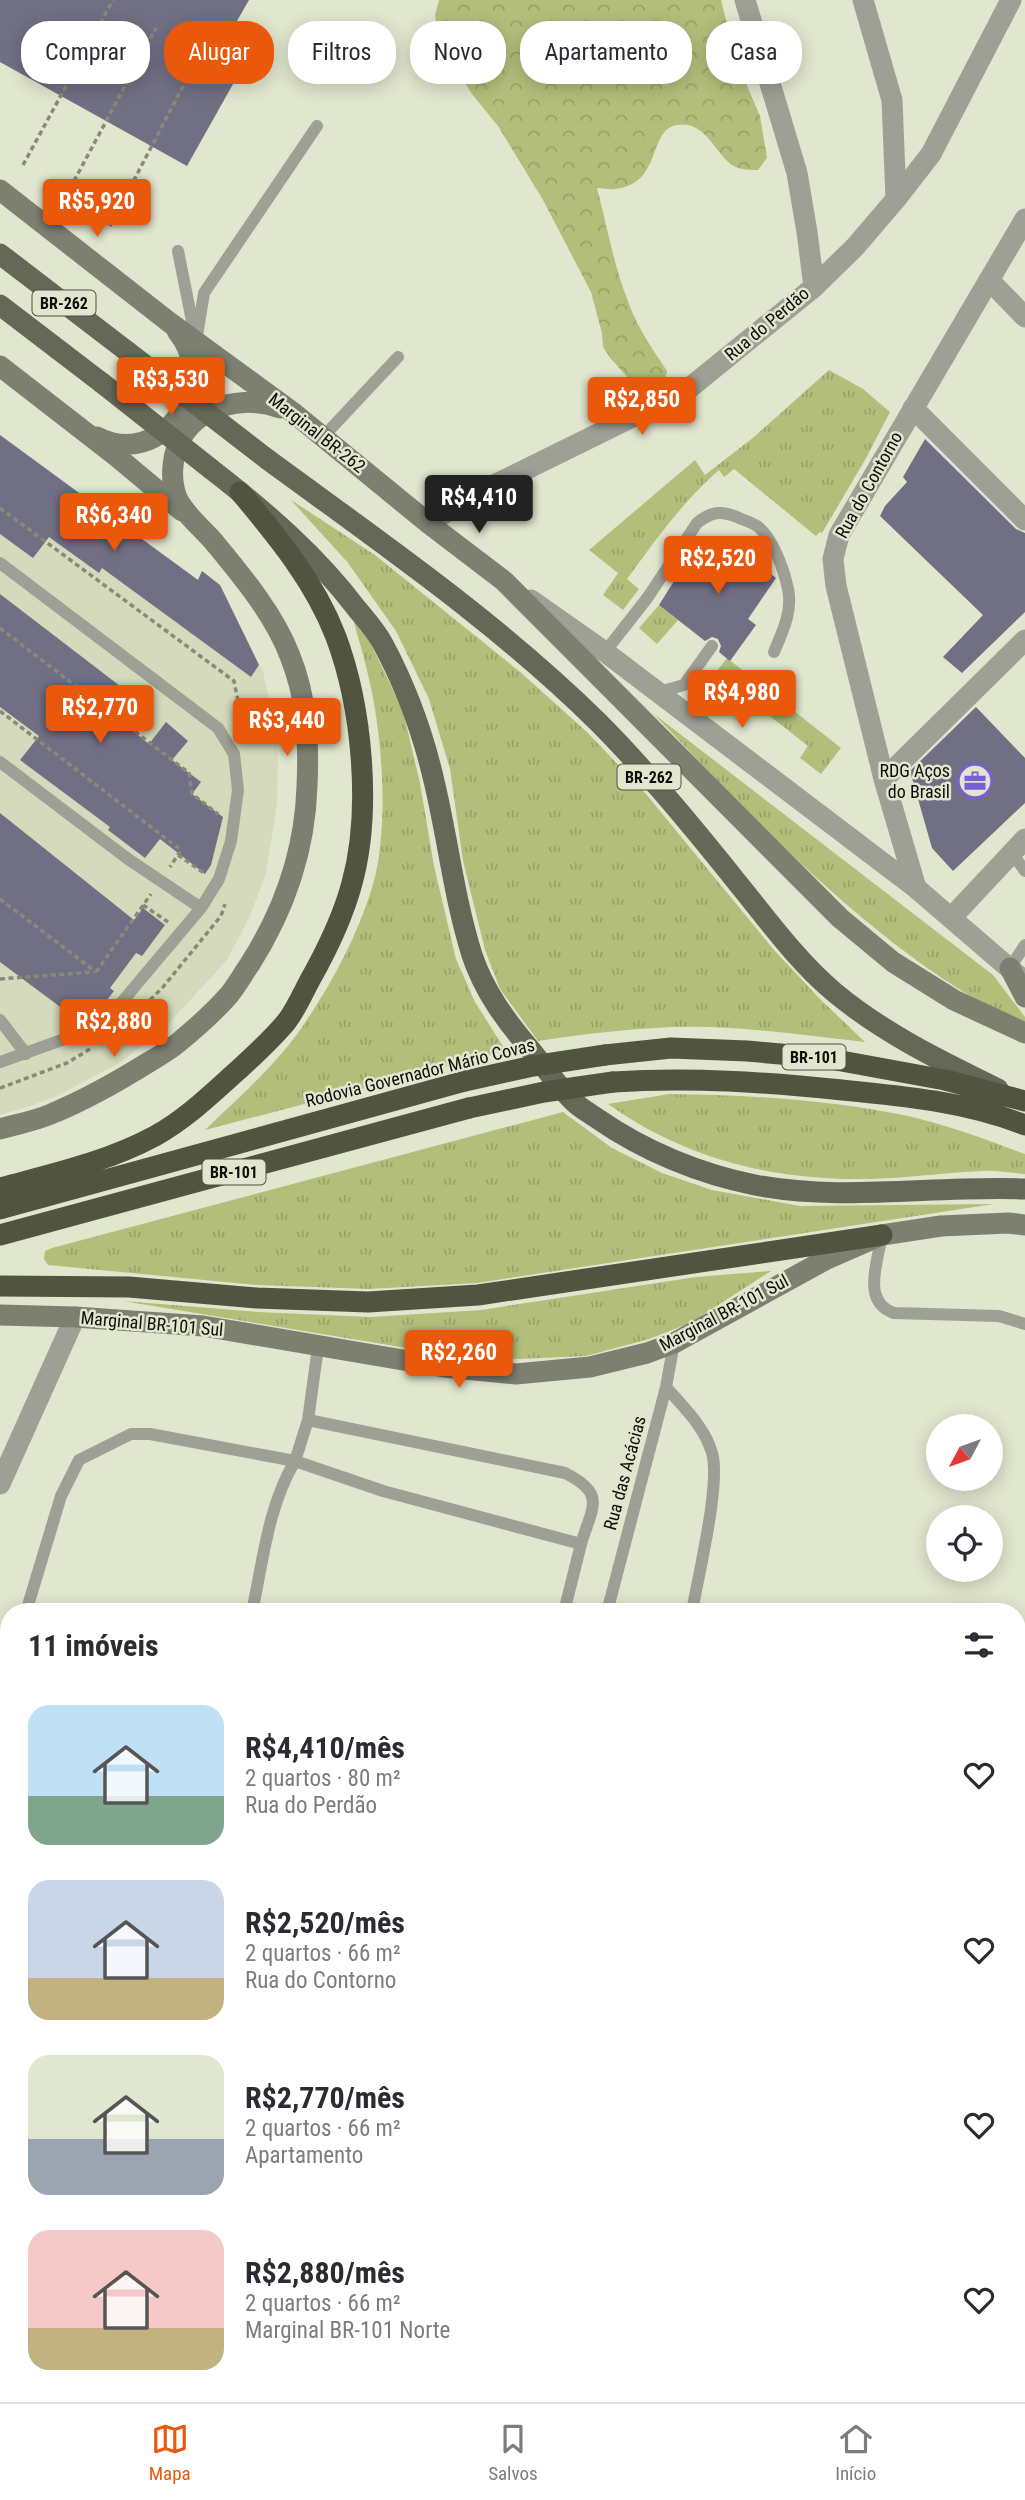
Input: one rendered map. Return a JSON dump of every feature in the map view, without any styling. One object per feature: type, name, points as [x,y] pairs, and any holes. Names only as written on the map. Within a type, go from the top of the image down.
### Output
[{"type":"highway","points":[[0,1188],[92,1163],[155,1136],[193,1111],[288,1020],[337,930],[353,881],[360,834],[360,746],[352,695],[336,636],[306,577],[278,537],[240,492]]},
{"type":"highway","name":"Rodovia Governador Mário Covas","points":[[0,1209],[465,1081],[533,1066],[671,1048],[825,1058],[920,1075],[1022,1100]]},
{"type":"highway","name":"BR-101","points":[[0,1235],[469,1108],[544,1092],[613,1082],[669,1078],[726,1080],[909,1096],[961,1105],[1025,1125]]},
{"type":"highway","points":[[0,1286],[129,1287],[257,1298],[368,1302],[478,1295],[882,1235]]},
{"type":"main road","name":"BR-262","points":[[0,190],[169,322]]},
{"type":"main road","name":"BR-262","points":[[0,254],[532,660],[598,723],[657,786],[785,941],[833,991],[871,1020],[916,1048],[1022,1100]]},
{"type":"main road","name":"BR-262","points":[[0,305],[211,469],[291,535],[337,583],[381,641],[414,709],[434,782],[450,865],[473,957],[491,997],[574,1103],[622,1136],[671,1158],[719,1177],[757,1185],[802,1191],[981,1187],[1025,1189]]},
{"type":"main road","name":"Marginal BR-262","points":[[169,322],[295,414],[428,523],[504,581],[840,918],[893,962],[954,1000],[1025,1033]]},
{"type":"main road","points":[[83,429],[104,440],[127,444],[150,439],[160,433],[170,426],[185,408],[193,386],[192,362],[184,340],[169,322]]},
{"type":"main road","points":[[0,366],[83,429],[204,531]]},
{"type":"main road","points":[[0,1129],[49,1115],[120,1080],[178,1044],[229,995],[268,936],[285,900],[306,821],[309,737],[302,695],[290,656],[272,619],[189,515],[177,497],[172,478],[174,456],[182,436],[195,420],[213,408],[234,402],[274,406],[295,414]]},
{"type":"main road","points":[[1017,975],[1025,997]]},
{"type":"main road","name":"Marginal BR-101 Sul","points":[[0,1315],[204,1326],[444,1367],[516,1374],[590,1367],[647,1353],[674,1343],[825,1260],[882,1235],[941,1226],[1008,1223],[1025,1226]]},
{"type":"street","name":"Rua do Perdão","points":[[428,523],[484,490],[687,390],[814,287],[797,173],[745,0]]},
{"type":"street","points":[[863,0],[892,100],[896,199]]},
{"type":"street","points":[[814,287],[855,247],[931,154],[1011,0]]},
{"type":"street","name":"Rua do Contorno","points":[[916,888],[884,779],[836,586],[833,559],[839,535],[1025,219]]},
{"type":"street","points":[[989,280],[1025,317]]},
{"type":"street","points":[[913,408],[1025,520]]},
{"type":"street","points":[[504,581],[605,652],[916,888],[1017,975]]},
{"type":"street","points":[[884,779],[1025,640]]},
{"type":"street","points":[[952,917],[1018,846]]},
{"type":"street","points":[[0,1484],[75,1317]]},
{"type":"lane","points":[[196,342],[204,293],[317,126]]},
{"type":"lane","points":[[178,251],[196,342]]},
{"type":"lane","points":[[323,437],[398,358]]},
{"type":"lane","points":[[605,652],[648,597],[697,523],[716,512],[727,513],[757,526],[769,540],[777,556],[789,591],[786,621],[774,652]]},
{"type":"lane","points":[[0,563],[218,728],[234,754],[238,790],[231,841],[219,879],[201,908],[121,1003],[87,1031],[0,1062]]},
{"type":"lane","points":[[658,692],[676,689],[688,682],[712,646]]},
{"type":"lane","points":[[0,762],[128,859],[201,908]]},
{"type":"lane","points":[[1018,846],[1025,872]]},
{"type":"lane","points":[[1017,975],[1025,945]]},
{"type":"lane","points":[[0,1020],[26,1054]]},
{"type":"lane","points":[[882,1235],[873,1287],[876,1301],[884,1310],[894,1313],[999,1316],[1025,1324]]},
{"type":"lane","name":"Rua das Acácias","points":[[609,1603],[666,1387],[674,1343]]},
{"type":"lane","points":[[253,1603],[277,1498],[295,1461],[308,1420],[318,1347]]},
{"type":"lane","points":[[666,1387],[695,1420],[712,1453],[715,1481],[694,1603]]},
{"type":"lane","points":[[308,1420],[565,1473],[584,1483],[592,1493],[593,1503],[566,1603]]},
{"type":"lane","points":[[29,1603],[61,1496],[79,1460],[131,1434],[150,1434],[295,1461],[383,1491],[581,1544]]},
{"type":"path","points":[[23,165],[113,0]]},
{"type":"path","points":[[66,196],[156,28]]},
{"type":"path","points":[[110,226],[185,84]]},
{"type":"path","points":[[0,508],[234,681],[248,748]]},
{"type":"path","points":[[0,628],[189,773],[192,794],[223,817]]},
{"type":"path","points":[[178,855],[205,874],[211,866]]},
{"type":"path","points":[[0,899],[96,972],[0,979]]},
{"type":"path","points":[[0,1088],[67,1063],[117,1032],[163,987],[220,916],[225,904]]},
{"type":"shaded area","points":[[0,435],[197,580],[202,571],[220,585],[263,672],[274,721],[278,756],[277,803],[266,873],[250,916],[227,960],[169,1023],[121,1062],[59,1095],[0,1115]]},
{"type":"green space","points":[[439,0],[721,0],[726,21],[706,21],[706,84],[746,84],[760,116],[767,158],[758,170],[738,168],[695,127],[677,125],[668,129],[661,137],[648,168],[640,178],[630,185],[614,189],[597,188],[629,304],[641,330],[667,371],[657,401],[641,392],[603,347],[591,292],[543,200],[498,126],[466,84],[506,84],[506,21],[436,21]]},
{"type":"green space","points":[[829,370],[863,389],[890,412],[822,533],[816,536],[734,469],[724,477],[719,470],[681,508],[627,579],[639,589],[623,610],[603,595],[618,573],[589,550],[695,460],[705,475],[754,437]]},
{"type":"green space","points":[[291,500],[375,555],[519,671],[587,732],[646,794],[774,950],[865,1042],[768,1031],[696,1027],[621,1030],[538,1041],[500,989],[485,950],[463,861],[450,769],[429,699],[396,631],[348,563]]},
{"type":"green space","points":[[659,605],[678,620],[657,644],[639,628]]},
{"type":"green space","points":[[352,616],[371,644],[403,711],[456,959],[475,1002],[506,1051],[205,1130],[267,1069],[300,1030],[341,962],[372,888],[381,841],[381,761],[371,688]]},
{"type":"green space","points":[[727,658],[841,748],[821,774],[800,758],[808,746],[729,684],[719,697],[705,686]]},
{"type":"green space","points":[[654,714],[993,975],[1025,1017],[1025,1026],[972,997],[873,927],[781,845]]},
{"type":"green space","points":[[669,1094],[789,1099],[908,1116],[953,1128],[1025,1154],[1025,1174],[987,1171],[854,1179],[779,1173],[743,1166],[673,1142],[608,1104]]},
{"type":"green space","points":[[563,1112],[612,1148],[662,1173],[712,1190],[800,1206],[994,1204],[477,1283],[369,1289],[257,1285],[48,1265],[44,1259],[45,1251],[52,1248]]},
{"type":"green space","points":[[771,1271],[690,1323],[649,1339],[586,1356],[518,1359],[449,1355],[123,1301],[258,1312],[371,1317],[481,1310],[696,1277]]},
{"type":"building","points":[[0,0],[249,0],[237,21],[164,21],[164,84],[233,84],[187,166],[40,84],[150,84],[150,21],[21,21],[21,74],[0,62]]},
{"type":"building","points":[[0,435],[198,580],[202,571],[220,585],[259,665],[251,677],[102,568],[99,573],[49,537],[33,558],[0,534]]},
{"type":"building","points":[[925,439],[1016,529],[1025,533],[1025,612],[962,673],[943,657],[983,615],[880,516],[885,506],[907,482],[903,477]]},
{"type":"building","points":[[701,538],[727,558],[737,546],[776,578],[748,619],[756,625],[730,661],[719,652],[721,646],[718,639],[712,637],[705,641],[659,605]]},
{"type":"building","points":[[0,594],[137,699],[120,720],[149,744],[166,722],[188,741],[172,760],[201,782],[192,794],[223,817],[211,865],[205,874],[160,839],[145,858],[108,830],[110,827],[20,760],[39,736],[0,707]]},
{"type":"building","name":"RDG Aços do Brasil","points":[[976,707],[1025,758],[1025,803],[953,871],[932,848],[910,771]]},
{"type":"building","points":[[0,813],[134,920],[143,908],[165,925],[142,956],[136,953],[110,988],[114,991],[99,1010],[95,1013],[91,1010],[81,1024],[74,1026],[62,1017],[67,1012],[0,962]]},
{"type":"place","name":"RDG Aços do Brasil","points":[[975,781]]}]
